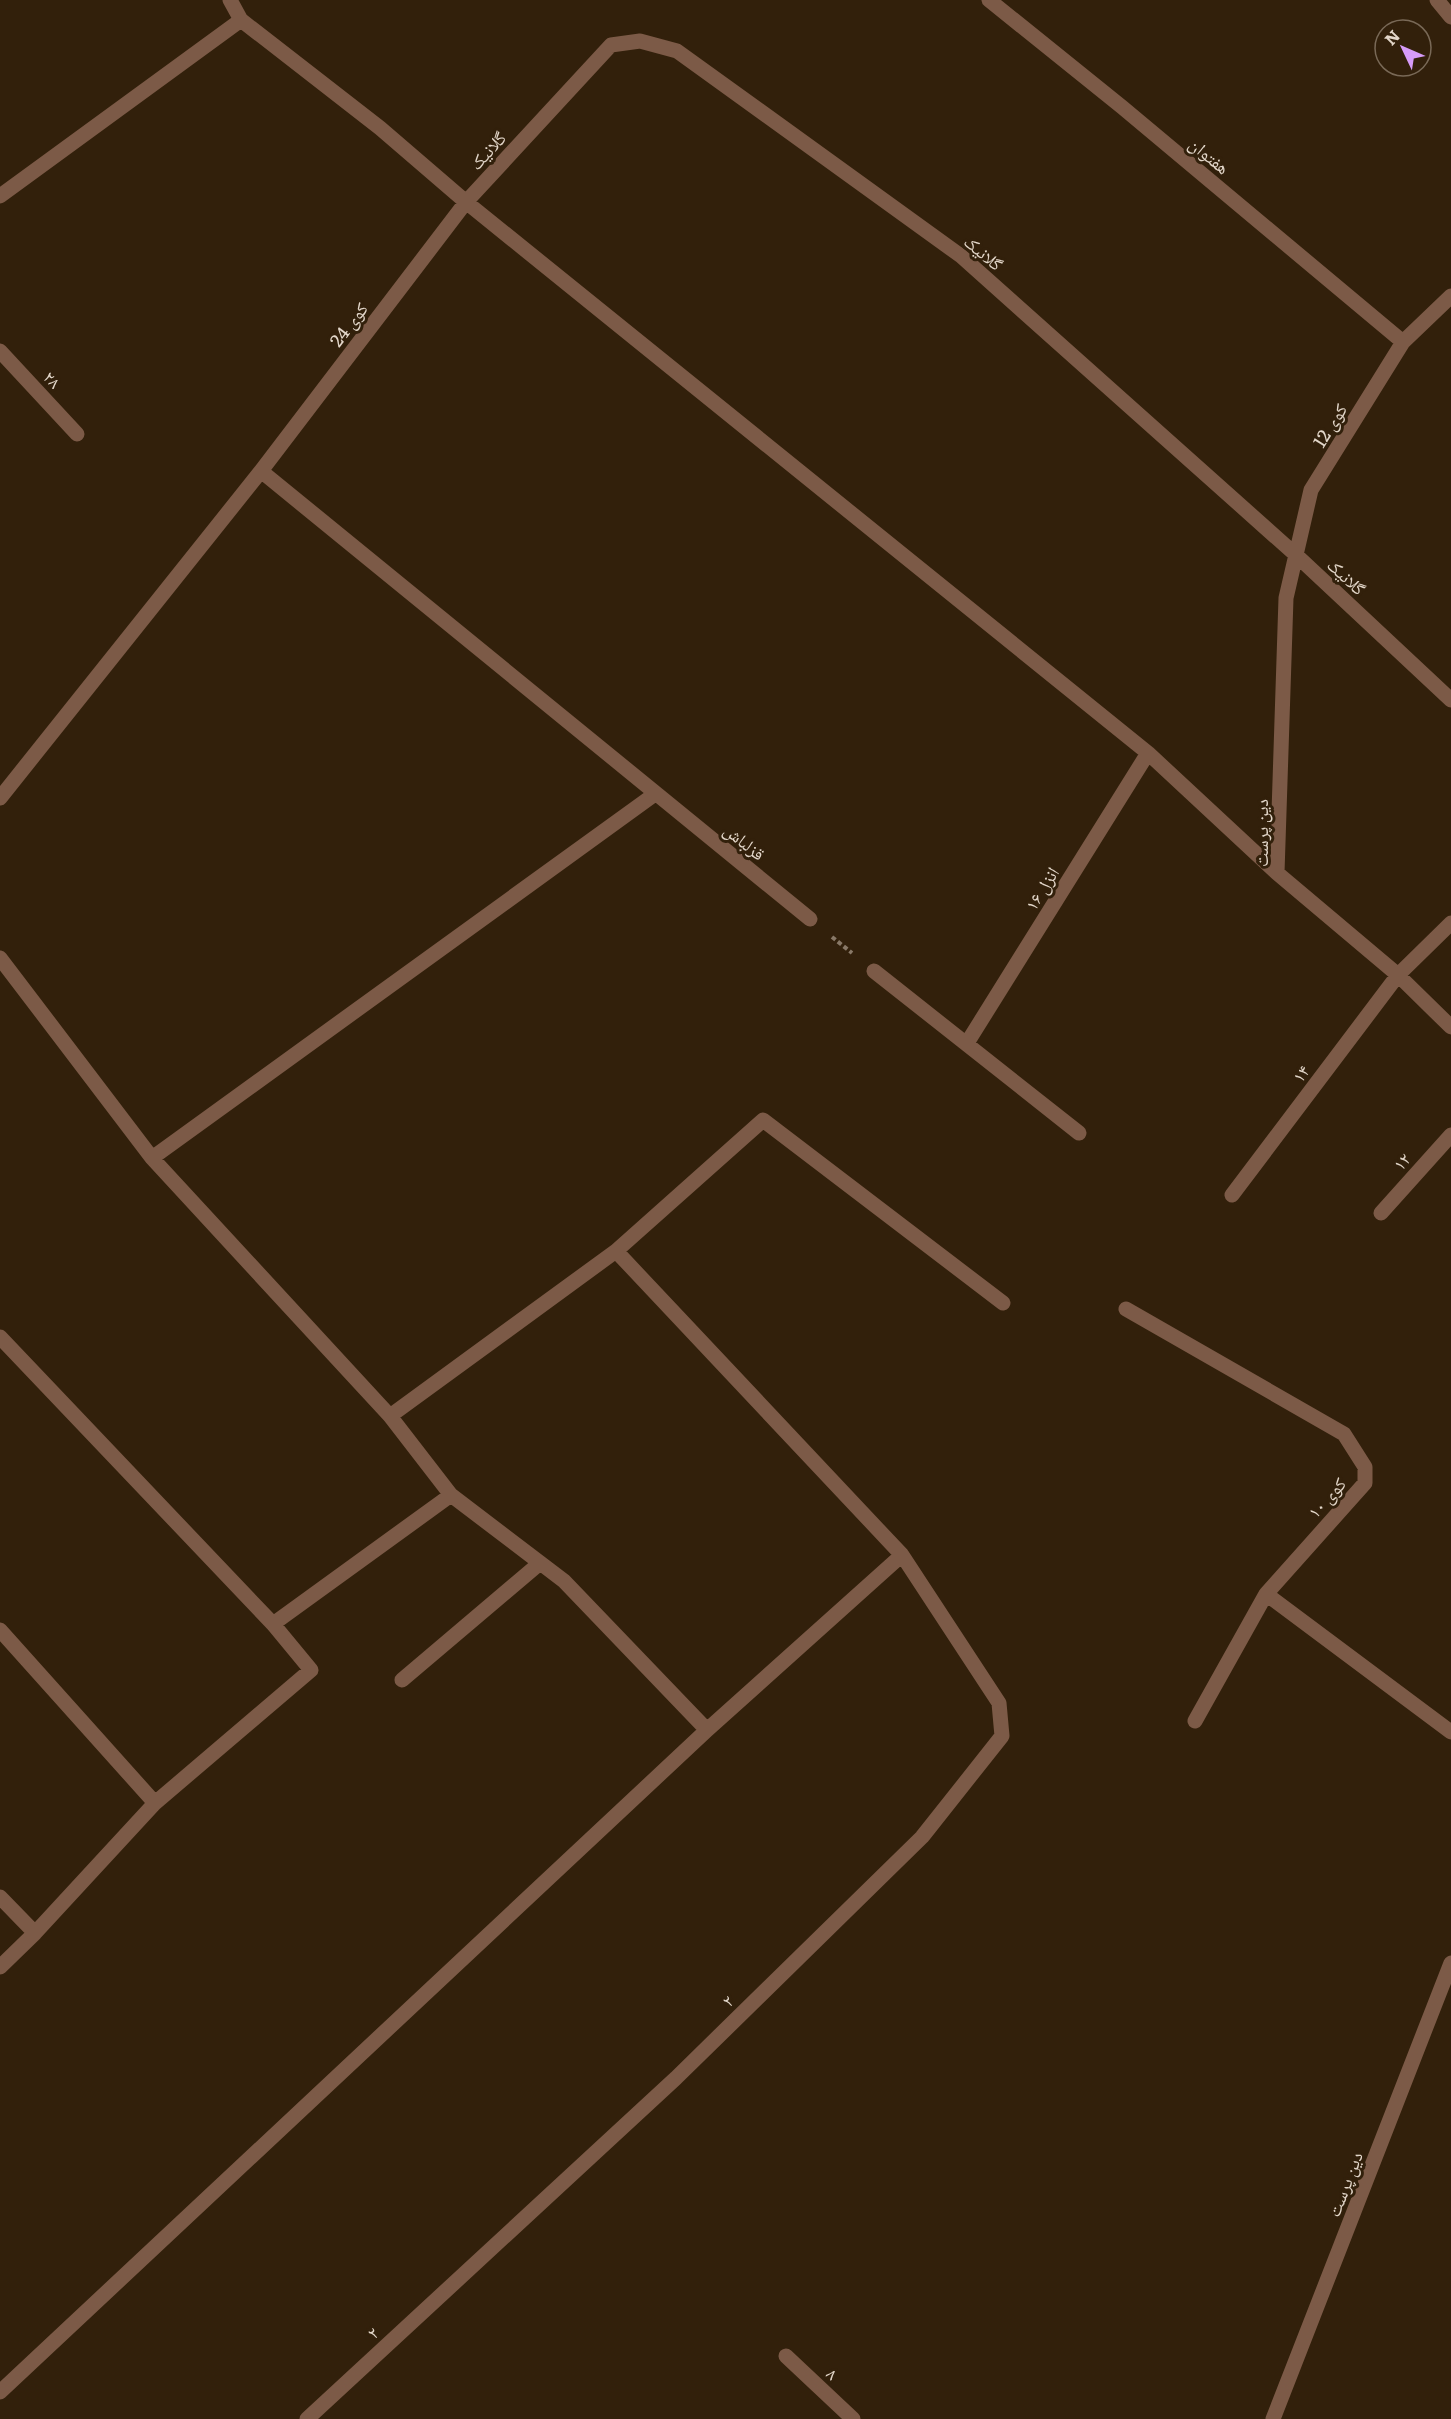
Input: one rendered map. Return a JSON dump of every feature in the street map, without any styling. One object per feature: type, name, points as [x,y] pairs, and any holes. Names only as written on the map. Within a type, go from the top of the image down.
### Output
[{"type":"street","points":[[230,0],[241,20],[380,128],[466,202],[1148,753],[1277,873]]},
{"type":"street","name":"هفتوان","points":[[989,0],[1131,114],[1403,342]]},
{"type":"street","points":[[1437,0],[1451,17]]},
{"type":"street","points":[[0,196],[241,20]]},
{"type":"street","name":"گلانیک","points":[[466,202],[610,45],[640,41],[677,51],[961,256],[1296,555],[1451,700]]},
{"type":"street","name":"کوی 24","points":[[0,798],[261,471],[466,202]]},
{"type":"street","name":"کوی 12","points":[[1286,598],[1311,490],[1403,342],[1451,296]]},
{"type":"street","name":"۲۸","points":[[0,351],[77,434]]},
{"type":"street","name":"قزلباش","points":[[261,471],[810,919]]},
{"type":"street","name":"دین پرست","points":[[1286,598],[1277,873],[1398,975],[1451,1027]]},
{"type":"street","name":"۱۶ انزل","points":[[967,1043],[1148,753]]},
{"type":"street","points":[[152,1158],[655,794]]},
{"type":"street","name":"۱۴","points":[[1232,1195],[1398,975],[1451,923]]},
{"type":"street","points":[[0,958],[152,1158],[390,1416],[451,1495],[564,1581],[707,1730]]},
{"type":"street","points":[[874,971],[1079,1134]]},
{"type":"street","points":[[390,1416],[616,1251],[763,1120],[1004,1303]]},
{"type":"street","name":"۱۲","points":[[1381,1213],[1451,1135]]},
{"type":"street","name":"۲","points":[[307,2419],[676,2078],[913,1846],[1002,1736],[999,1703],[902,1555],[616,1251]]},
{"type":"street","name":"کوی ۱۰","points":[[1126,1309],[1344,1434],[1365,1467],[1365,1483],[1266,1594],[1195,1721]]},
{"type":"street","points":[[0,1337],[273,1624],[311,1670],[155,1803],[35,1934],[0,1967]]},
{"type":"street","points":[[273,1624],[451,1495]]},
{"type":"street","points":[[0,2392],[707,1730],[902,1555]]},
{"type":"street","points":[[402,1680],[540,1563]]},
{"type":"street","points":[[1266,1594],[1451,1732]]},
{"type":"street","points":[[0,1630],[155,1803]]},
{"type":"street","points":[[0,1897],[35,1934]]},
{"type":"street","name":"دین پرست","points":[[1273,2419],[1451,1963]]},
{"type":"street","name":"۸","points":[[786,2356],[853,2419]]},
{"type":"path","points":[[810,919],[874,971]]}]
